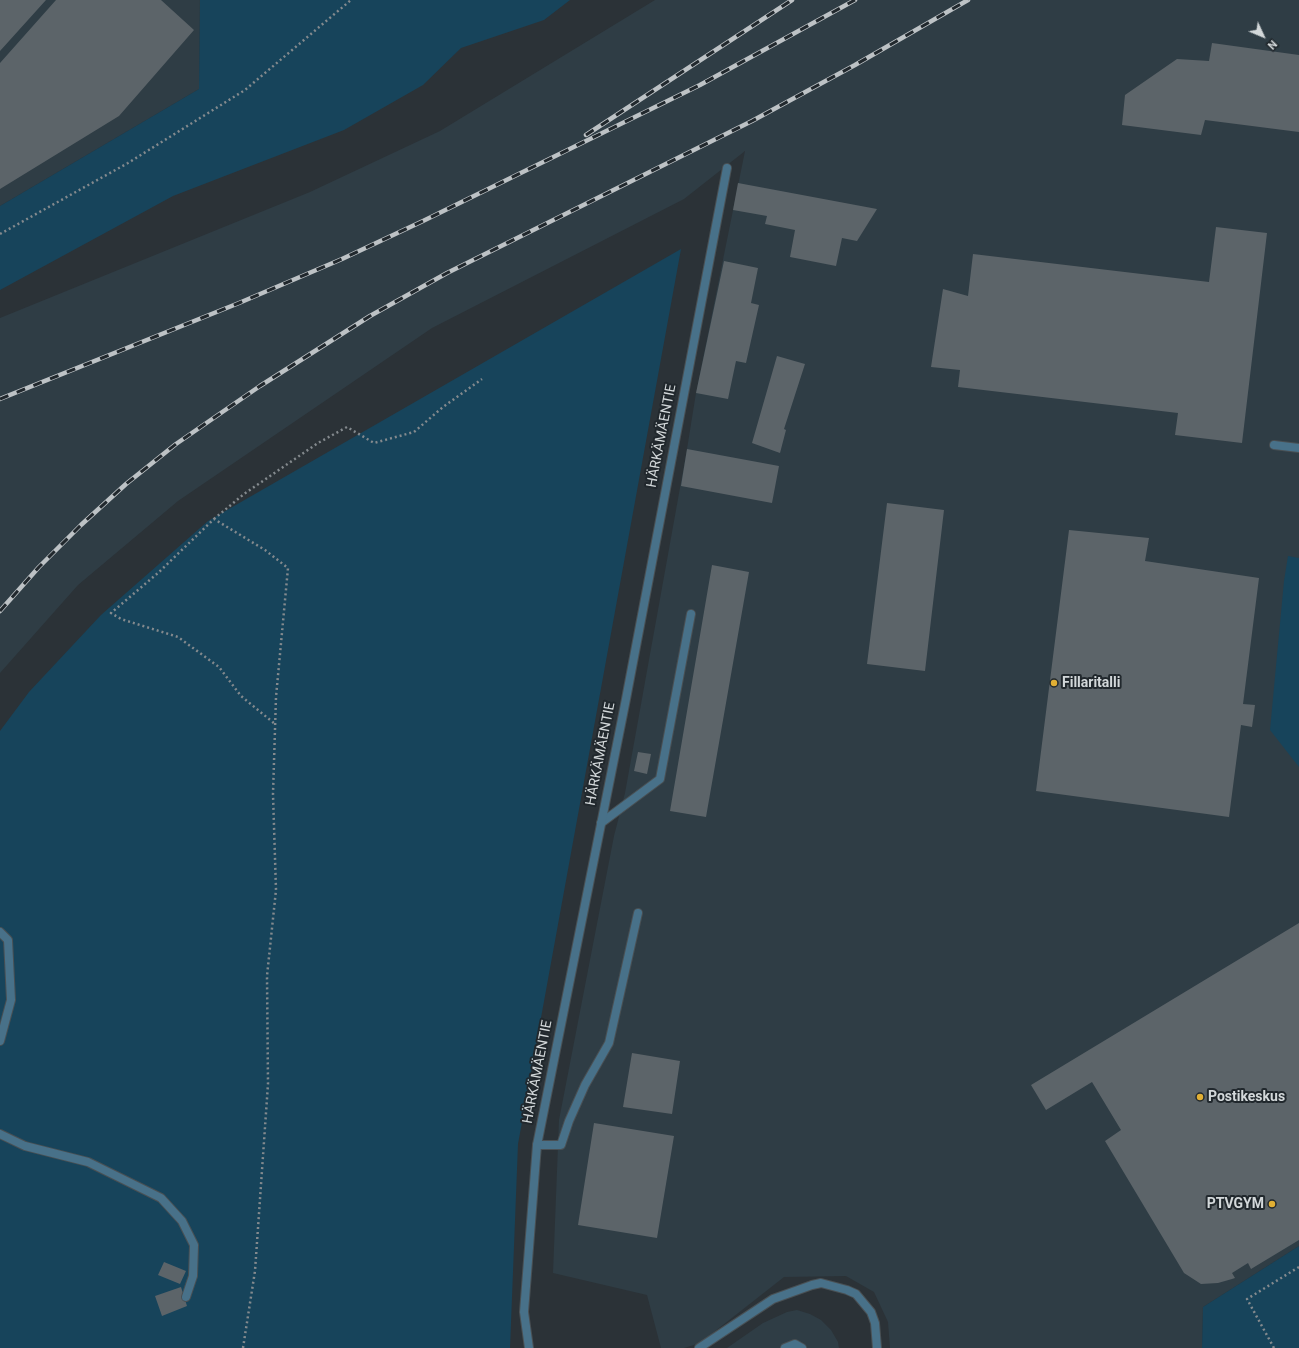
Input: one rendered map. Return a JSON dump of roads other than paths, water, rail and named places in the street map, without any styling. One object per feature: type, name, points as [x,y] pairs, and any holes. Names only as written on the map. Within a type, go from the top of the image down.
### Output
[{"type":"street","name":"HÄRKÄMÄENTIE","points":[[528,1348],[524,1312],[528,1244],[537,1145],[727,168]]},
{"type":"street","points":[[1274,445],[1299,448]]},
{"type":"street","points":[[600,823],[660,779],[691,614]]},
{"type":"street","points":[[537,1145],[561,1145],[569,1121],[585,1084],[609,1043],[638,913]]},
{"type":"street","points":[[0,932],[8,940],[11,1000],[0,1041]]},
{"type":"street","points":[[0,1134],[25,1146],[88,1162],[160,1198],[182,1221],[194,1245],[193,1276],[186,1297]]},
{"type":"street","points":[[699,1348],[773,1299],[812,1284],[821,1283],[856,1294],[871,1312],[875,1323],[877,1348]]},
{"type":"street","points":[[785,1348],[796,1344],[802,1348]]},
{"type":"railway","points":[[586,135],[792,0]]},
{"type":"railway","points":[[0,399],[239,303],[342,259],[423,221],[700,85],[855,0]]},
{"type":"railway","points":[[0,611],[39,567],[81,525],[126,484],[176,444],[260,386],[370,316],[447,273],[752,121],[855,65],[968,0]]},
{"type":"place","name":"Fillaritalli","points":[[1054,683]]},
{"type":"place","name":"Postikeskus","points":[[1200,1097]]},
{"type":"place","name":"PTVGYM","points":[[1272,1204]]}]
